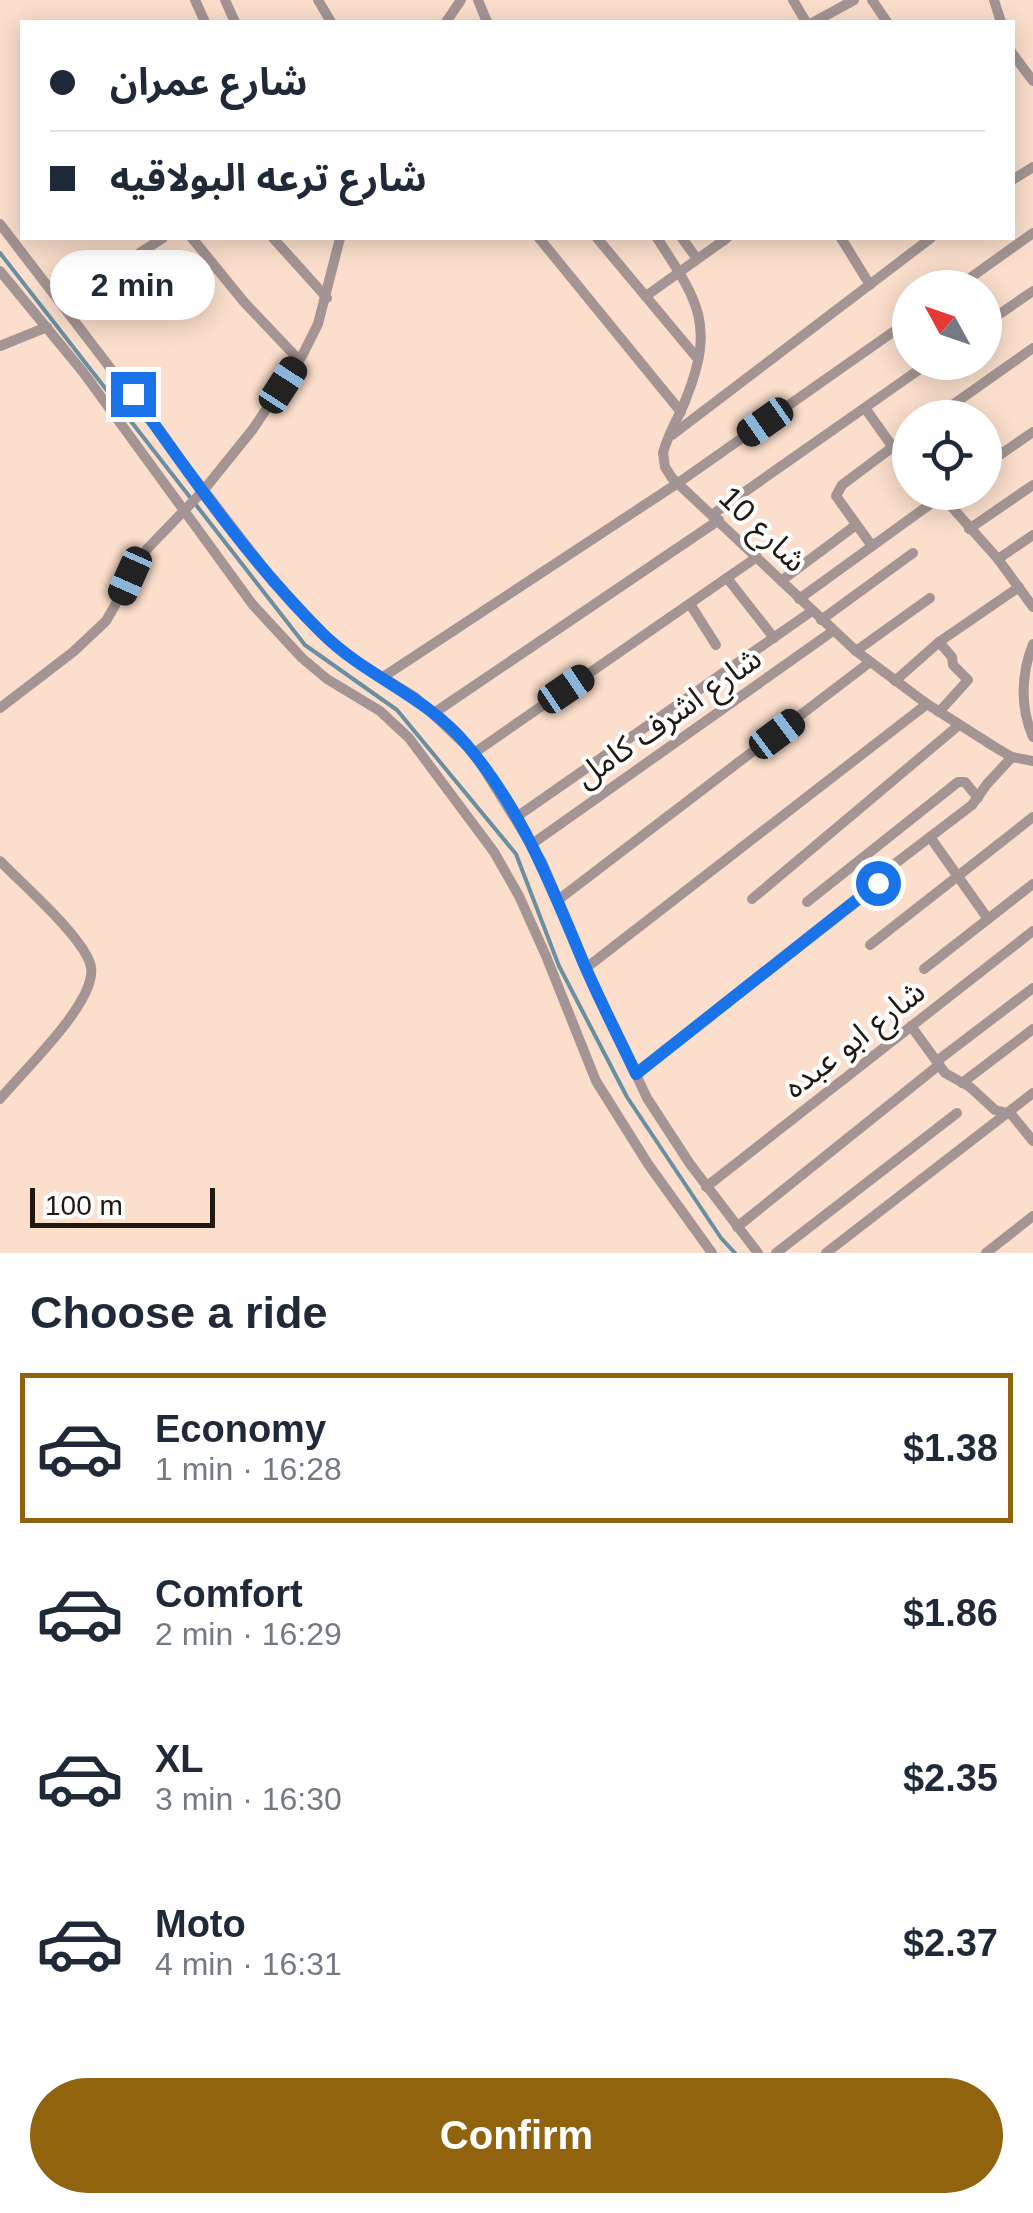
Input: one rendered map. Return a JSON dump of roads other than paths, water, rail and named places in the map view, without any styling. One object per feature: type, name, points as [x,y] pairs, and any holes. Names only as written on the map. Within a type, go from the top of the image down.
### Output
[{"type":"street","points":[[818,20],[854,0]]},
{"type":"street","points":[[1015,57],[1033,81]]},
{"type":"street","points":[[0,224],[201,493],[268,574],[346,655],[434,713],[474,753],[532,844],[648,1098],[706,1187],[758,1253]]},
{"type":"street","points":[[981,270],[1033,233]]},
{"type":"street","points":[[62,303],[160,240]]},
{"type":"street","points":[[194,240],[244,302],[300,360]]},
{"type":"street","points":[[276,240],[326,298]]},
{"type":"street","points":[[0,708],[73,652],[106,621],[137,562],[253,429],[300,360],[318,324],[340,240]]},
{"type":"street","points":[[542,240],[681,412]]},
{"type":"street","points":[[599,240],[698,359]]},
{"type":"street","points":[[659,240],[694,296],[702,319],[698,359],[681,412],[667,438]]},
{"type":"street","points":[[683,240],[697,260]]},
{"type":"street","points":[[842,240],[870,285]]},
{"type":"street","points":[[667,438],[929,240]]},
{"type":"street","points":[[646,296],[697,260],[713,242]]},
{"type":"street","points":[[0,270],[83,372],[280,636],[327,679],[380,711],[408,738],[494,852],[546,956],[596,1081],[648,1164],[712,1253]]},
{"type":"street","points":[[1002,312],[1033,290]]},
{"type":"street","points":[[0,346],[47,328]]},
{"type":"street","points":[[383,677],[678,483],[892,333]]},
{"type":"street","points":[[959,400],[1033,349]]},
{"type":"street","points":[[434,713],[716,517],[904,380]]},
{"type":"street","points":[[864,408],[892,443]]},
{"type":"street","points":[[1002,453],[1033,432]]},
{"type":"street","name":"شارع 10","points":[[667,438],[665,466],[678,483],[832,631],[939,712],[1012,757],[1033,761]]},
{"type":"street","points":[[872,546],[838,501],[838,490],[892,447]]},
{"type":"street","points":[[969,529],[1033,485]]},
{"type":"street","points":[[800,599],[920,510]]},
{"type":"street","points":[[953,510],[998,559],[1032,605]]},
{"type":"street","points":[[781,581],[856,525]]},
{"type":"street","points":[[998,559],[1033,534]]},
{"type":"street","points":[[515,818],[774,638],[816,616],[913,553]]},
{"type":"street","points":[[474,753],[756,557]]},
{"type":"street","points":[[727,578],[774,638]]},
{"type":"street","points":[[895,681],[939,642],[1019,587]]},
{"type":"street","points":[[856,651],[930,598]]},
{"type":"street","points":[[690,604],[716,645]]},
{"type":"street","name":"شارع اشرف كامل","points":[[532,844],[832,631]]},
{"type":"street","points":[[939,642],[968,680],[939,712]]},
{"type":"street","points":[[1033,644],[1022,702],[1033,737]]},
{"type":"street","points":[[558,900],[870,662]]},
{"type":"street","points":[[586,968],[927,704]]},
{"type":"street","points":[[752,900],[959,724]]},
{"type":"street","points":[[636,1074],[874,889],[886,871],[978,798],[1012,757]]},
{"type":"street","points":[[808,902],[958,782],[965,782],[978,798]]},
{"type":"street","points":[[870,945],[1033,817]]},
{"type":"street","points":[[930,837],[988,919]]},
{"type":"street","points":[[0,861],[74,938],[91,965],[91,979],[72,1014],[0,1100]]},
{"type":"street","points":[[924,969],[1033,884]]},
{"type":"street","name":"شارع ابو عبده","points":[[706,1187],[1033,931]]},
{"type":"street","points":[[737,1227],[1033,988]]},
{"type":"street","points":[[911,1026],[952,1079],[995,1110],[1008,1112],[1033,1141]]},
{"type":"street","points":[[962,1083],[1033,1029]]},
{"type":"street","points":[[826,1253],[1033,1093]]},
{"type":"street","points":[[776,1253],[957,1114]]},
{"type":"street","points":[[986,1253],[1033,1216]]},
{"type":"waterway","points":[[0,253],[305,645],[397,710],[516,854],[559,966],[627,1097],[735,1253]]}]
